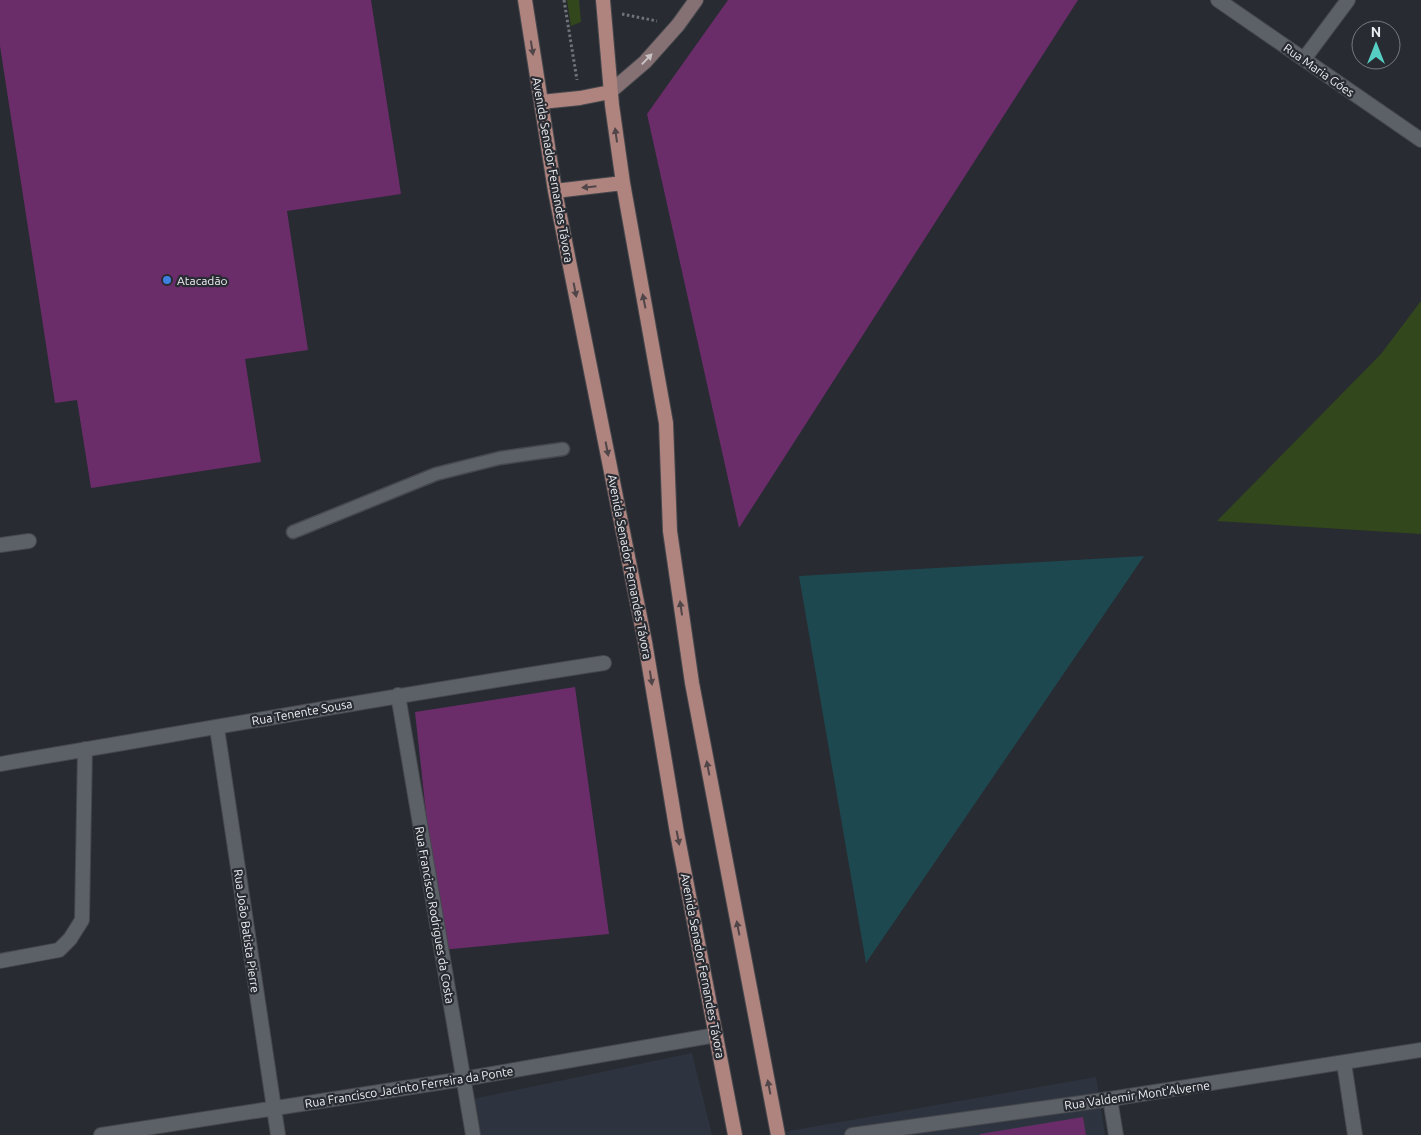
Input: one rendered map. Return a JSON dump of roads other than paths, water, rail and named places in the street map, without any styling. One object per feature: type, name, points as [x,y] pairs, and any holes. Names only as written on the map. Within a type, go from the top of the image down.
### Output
[{"type":"main road","name":"Avenida Senador Fernandes Távora","points":[[525,0],[555,191],[643,632],[677,833],[734,1135]]},
{"type":"main road","points":[[603,0],[610,92],[623,183],[666,424],[670,531],[692,683],[778,1135]]},
{"type":"main road","points":[[541,102],[580,98],[610,92],[645,62],[678,25],[696,0]]},
{"type":"main road","points":[[555,191],[623,183]]},
{"type":"street","name":"Rua Maria Góes","points":[[1218,0],[1421,140]]},
{"type":"street","points":[[1304,59],[1348,0]]},
{"type":"street","points":[[0,545],[30,541]]},
{"type":"street","name":"Rua Tenente Sousa","points":[[0,764],[218,728],[398,695],[604,663]]},
{"type":"street","name":"Rua Francisco Rodrigues da Costa","points":[[398,695],[473,1135]]},
{"type":"street","name":"Rua João Batista Pierre","points":[[218,728],[278,1135]]},
{"type":"street","points":[[0,961],[59,950],[82,920],[85,749]]},
{"type":"street","name":"Rua Francisco Jacinto Ferreira da Ponte","points":[[101,1135],[463,1079],[716,1035]]},
{"type":"street","name":"Rua Valdemir Mont'Alverne","points":[[852,1135],[1110,1099],[1421,1050]]},
{"type":"street","points":[[1344,1063],[1355,1135]]},
{"type":"street","points":[[1110,1099],[1116,1135]]},
{"type":"lane","points":[[293,532],[436,474],[500,458],[563,449]]},
{"type":"water","points":[[1144,556],[866,963],[799,576]]},
{"type":"place","name":"Atacadão","points":[[167,280]]}]
